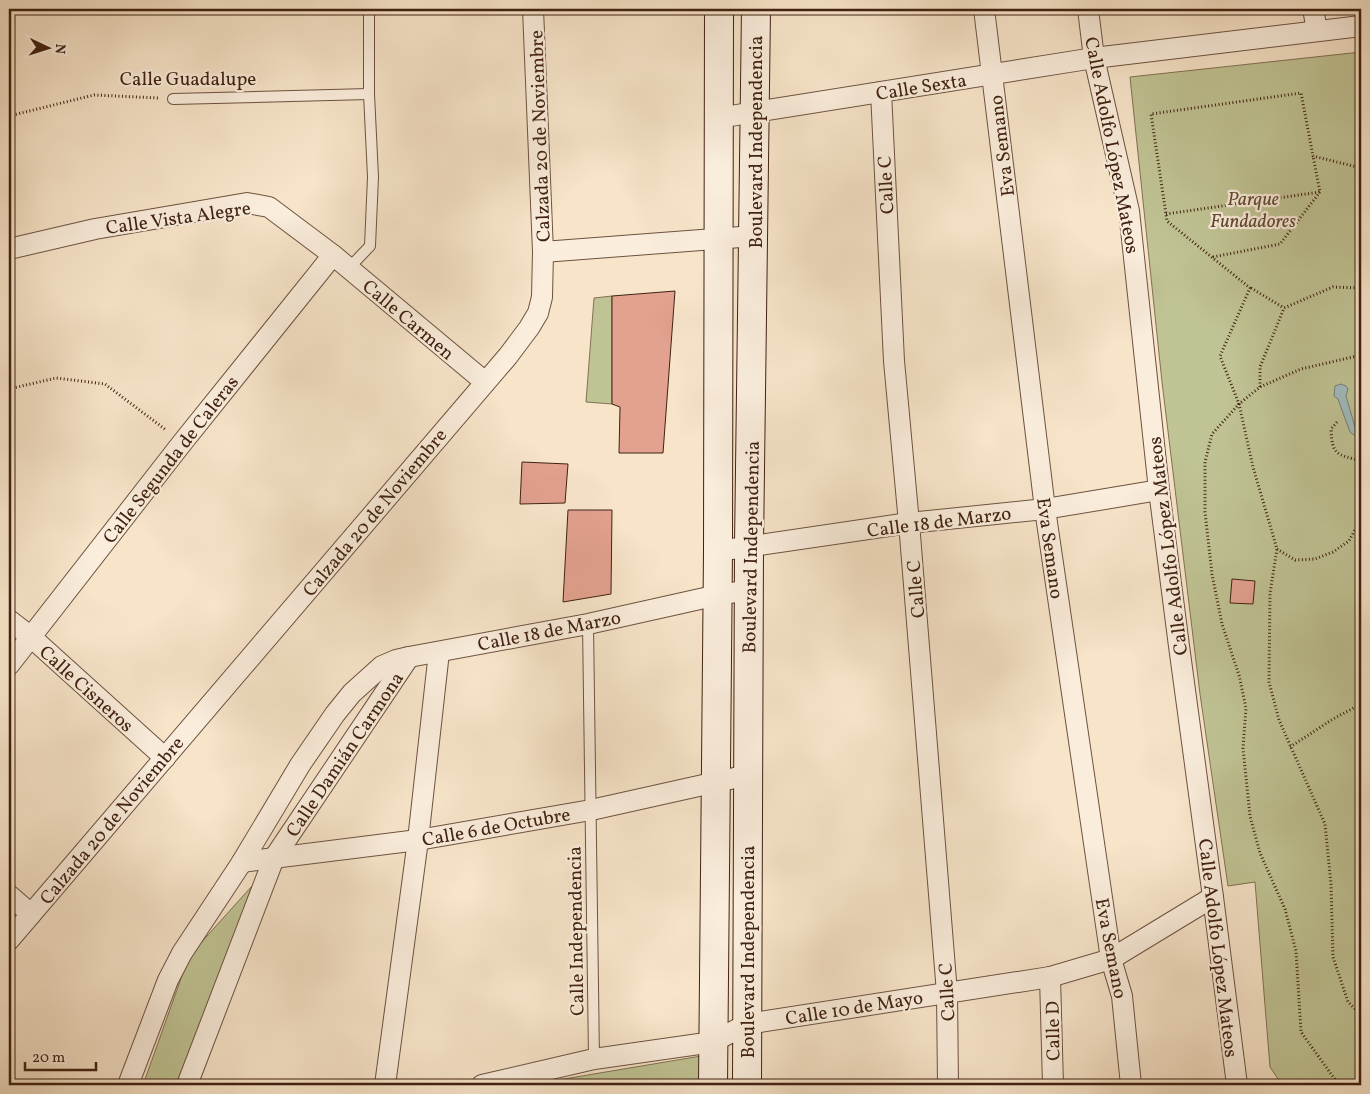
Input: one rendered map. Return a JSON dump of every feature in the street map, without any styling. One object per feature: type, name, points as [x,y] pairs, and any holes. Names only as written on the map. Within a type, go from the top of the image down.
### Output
[{"type":"street","name":"Calzada 20 de Noviembre","points":[[9,940],[508,356],[529,328],[538,312],[542,297],[543,252],[534,9]]},
{"type":"street","name":"Boulevard Independencia","points":[[712,1085],[718,595],[719,9]]},
{"type":"street","name":"Boulevard Independencia","points":[[747,1085],[748,590],[756,9]]},
{"type":"street","name":"Eva Semano","points":[[984,9],[1045,510],[1111,958],[1122,996],[1131,1085]]},
{"type":"street","name":"Calle Adolfo López Mateos","points":[[1088,9],[1094,58],[1129,212],[1178,646],[1214,897],[1237,1085]]},
{"type":"street","points":[[1314,9],[1316,30]]},
{"type":"street","name":"Calle Sexta","points":[[718,118],[1094,58],[1361,26]]},
{"type":"street","name":"Calle C","points":[[881,92],[894,361],[947,992],[948,1085]]},
{"type":"street","name":"Calle Vista Alegre","points":[[9,249],[95,229],[247,203],[269,207],[333,255]]},
{"type":"street","points":[[543,252],[754,236]]},
{"type":"street","name":"Calle Carmen","points":[[333,255],[485,382]]},
{"type":"street","name":"Calle Segunda de Caleras","points":[[9,665],[182,443],[333,255]]},
{"type":"street","name":"Calle 18 de Marzo","points":[[718,551],[909,524],[1045,510],[1159,490]]},
{"type":"street","name":"Calle 18 de Marzo","points":[[408,657],[588,624],[748,590]]},
{"type":"street","name":"Calle Cisneros","points":[[9,620],[31,637],[165,758]]},
{"type":"street","points":[[385,1085],[418,840],[439,652]]},
{"type":"street","name":"Calle Damián Carmona","points":[[187,1085],[274,858],[408,657]]},
{"type":"street","name":"Calle Damián Carmona","points":[[128,1085],[168,980],[178,960],[242,862],[300,765],[341,707],[365,680],[382,666],[408,657]]},
{"type":"street","name":"Calle 6 de Octubre","points":[[242,862],[418,840],[590,810],[748,775]]},
{"type":"street","points":[[9,895],[31,914]]},
{"type":"street","name":"Calle 10 de Mayo","points":[[482,1085],[594,1059],[713,1042],[747,1024],[1050,977],[1111,958],[1214,897]]},
{"type":"street","name":"Calle D","points":[[1050,977],[1053,1085]]},
{"type":"lane","points":[[348,269],[370,246],[372,177],[368,9]]},
{"type":"lane","name":"Calle Guadalupe","points":[[173,98],[369,94]]},
{"type":"lane","name":"Calle Independencia","points":[[588,624],[594,1059]]},
{"type":"path","points":[[1284,308],[1250,288],[1167,221],[1151,114],[1301,93],[1320,192]]},
{"type":"path","name":"Calle Guadalupe","points":[[9,116],[94,95],[173,98]]},
{"type":"path","points":[[1312,156],[1361,168]]},
{"type":"path","points":[[1166,214],[1320,192]]},
{"type":"path","points":[[1212,257],[1280,244],[1320,192]]},
{"type":"path","points":[[1260,387],[1260,367],[1284,308],[1333,287],[1361,288]]},
{"type":"path","points":[[1250,288],[1220,356],[1239,404],[1253,468],[1277,549],[1270,593],[1269,682],[1279,720],[1326,824],[1331,884],[1333,957],[1348,1002],[1361,1015]]},
{"type":"path","points":[[1339,1085],[1300,1032],[1296,951],[1285,909],[1260,853],[1250,816],[1243,748],[1246,708],[1239,675],[1222,624],[1212,574],[1205,512],[1205,462],[1212,434],[1239,404],[1260,387],[1301,369],[1361,356]]},
{"type":"path","points":[[9,389],[56,378],[105,384],[182,443]]},
{"type":"path","points":[[1337,422],[1331,429],[1331,445],[1339,455],[1361,461]]},
{"type":"path","points":[[1277,549],[1295,560],[1315,559],[1333,552],[1349,540],[1361,518]]},
{"type":"path","points":[[1290,746],[1361,704]]},
{"type":"green space","name":"Parque Fundadores","points":[[1361,52],[1361,1085],[1282,1085],[1270,1067],[1255,882],[1228,886],[1200,694],[1162,382],[1130,77]]},
{"type":"green space","points":[[612,296],[612,404],[586,402],[594,298]]},
{"type":"green space","points":[[252,886],[180,1085],[143,1085],[189,956]]},
{"type":"green space","points":[[707,1055],[708,1085],[528,1085]]},
{"type":"water","points":[[1341,384],[1348,389],[1346,396],[1355,427],[1361,431],[1361,440],[1350,432],[1338,399],[1334,396],[1335,386]]},
{"type":"building","points":[[675,291],[663,453],[619,453],[620,407],[612,404],[612,296]]},
{"type":"building","points":[[522,462],[568,464],[565,503],[520,504]]},
{"type":"building","points":[[568,510],[612,510],[611,594],[563,602]]},
{"type":"building","points":[[1232,579],[1255,581],[1253,604],[1230,603]]}]
